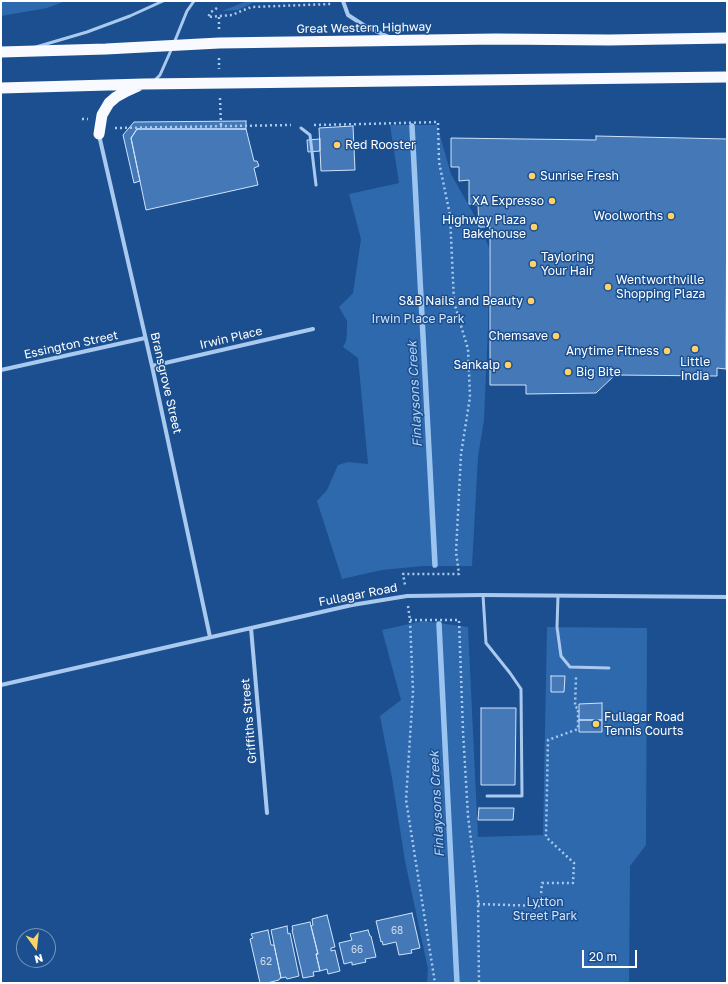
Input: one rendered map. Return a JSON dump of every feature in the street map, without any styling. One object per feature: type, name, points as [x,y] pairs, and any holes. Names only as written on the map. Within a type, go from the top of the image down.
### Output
[{"type":"highway","name":"Great Western Highway","points":[[1,52],[106,49],[218,43],[496,39],[650,40],[727,38]]},
{"type":"highway","points":[[1,88],[147,84],[727,77]]},
{"type":"highway","points":[[99,134],[102,115],[109,103],[127,91],[147,84]]},
{"type":"street","points":[[343,1],[348,15],[365,26],[396,40]]},
{"type":"street","name":"Bransgrove Street","points":[[99,134],[146,338],[210,637]]},
{"type":"street","name":"Irwin Place","points":[[152,366],[313,329]]},
{"type":"street","name":"Essington Street","points":[[1,370],[146,338]]},
{"type":"street","name":"Fullagar Road","points":[[1,685],[352,605],[407,596],[483,595],[727,597]]},
{"type":"street","name":"Griffiths Street","points":[[251,628],[267,813]]},
{"type":"lane","points":[[23,51],[87,32],[130,16],[163,1]]},
{"type":"lane","points":[[147,84],[160,75],[187,11],[194,1]]},
{"type":"lane","points":[[301,128],[310,135],[316,185]]},
{"type":"lane","points":[[483,595],[486,643],[521,689],[522,796],[487,796]]},
{"type":"lane","points":[[558,596],[557,627],[561,656],[570,667],[610,668]]},
{"type":"path","points":[[217,8],[211,12],[208,17],[232,15],[251,7],[331,4],[330,1]]},
{"type":"path","points":[[314,125],[438,122],[439,162],[450,215],[454,302],[468,350],[470,397],[461,454],[456,552],[459,574],[403,574]]},
{"type":"path","points":[[115,128],[221,125],[292,125]]},
{"type":"path","points":[[409,614],[413,691],[406,800],[436,983]]},
{"type":"path","points":[[410,620],[459,620],[468,816],[478,896],[479,983]]},
{"type":"path","points":[[478,904],[540,906],[542,884],[573,884],[574,863],[546,836],[548,740],[578,729],[578,708],[575,707],[576,667]]},
{"type":"green space","points":[[1,1],[66,1],[47,8],[1,16]]},
{"type":"green space","points":[[247,1],[325,2],[253,3],[238,10],[222,11]]},
{"type":"green space","name":"Irwin Place Park","points":[[390,125],[437,125],[451,174],[481,227],[489,248],[488,327],[484,420],[478,457],[472,566],[423,566],[382,570],[342,579],[317,501],[327,490],[338,465],[348,462],[368,464],[358,358],[343,347],[346,341],[347,321],[339,307],[353,293],[361,239],[349,194],[399,183]]},
{"type":"green space","name":"Lytton Street Park","points":[[423,621],[468,627],[478,837],[543,835],[547,627],[647,628],[646,845],[630,866],[629,983],[427,983],[428,969],[405,861],[392,778],[380,716],[401,700],[382,630]]},
{"type":"building","points":[[246,121],[246,129],[137,129],[131,138],[140,181],[134,183],[123,135],[134,122]]},
{"type":"building","name":"Red Rooster","points":[[353,126],[355,170],[321,171],[319,128]]},
{"type":"building","points":[[137,129],[246,129],[254,161],[257,161],[259,166],[254,168],[258,185],[146,210],[131,138]]},
{"type":"building","name":"Wentworthville Shopping Plaza","points":[[596,136],[727,139],[726,369],[717,368],[717,376],[615,375],[596,393],[526,394],[526,385],[490,385],[490,227],[479,227],[478,205],[469,204],[469,180],[459,181],[459,167],[451,167],[451,138],[596,140]]},
{"type":"building","points":[[320,139],[320,151],[308,152],[307,140]]},
{"type":"building","points":[[551,676],[565,676],[564,692],[551,692]]},
{"type":"building","points":[[602,703],[602,720],[579,720],[579,704]]},
{"type":"building","points":[[481,708],[516,708],[515,785],[481,785]]},
{"type":"building","points":[[579,720],[602,720],[602,732],[579,732]]},
{"type":"building","points":[[479,808],[514,808],[513,820],[478,820]]},
{"type":"building","points":[[412,913],[420,948],[411,950],[412,953],[399,955],[396,942],[383,945],[376,921]]},
{"type":"building","points":[[327,915],[335,947],[331,948],[331,951],[335,950],[340,971],[328,974],[327,969],[320,971],[316,954],[318,954],[311,926],[313,925],[312,919]]},
{"type":"building","points":[[310,922],[318,954],[316,954],[320,971],[313,972],[314,976],[303,978],[292,926]]},
{"type":"building","points":[[287,926],[288,934],[290,933],[299,976],[287,979],[286,977],[281,978],[271,930]]},
{"type":"building","points":[[268,930],[271,945],[274,945],[281,978],[279,980],[267,983],[260,983],[250,939],[253,938],[251,934]]},
{"type":"building","points":[[368,930],[376,957],[365,959],[366,962],[352,965],[352,962],[344,964],[339,943],[352,940],[350,934]]},
{"type":"waterway","name":"Finlaysons Creek","points":[[412,126],[435,565]]},
{"type":"waterway","name":"Finlaysons Creek","points":[[439,624],[457,983]]},
{"type":"place","name":"Red Rooster","points":[[337,145]]},
{"type":"place","name":"Sunrise Fresh","points":[[532,176]]},
{"type":"place","name":"XA Expresso","points":[[552,201]]},
{"type":"place","name":"Woolworths","points":[[671,216]]},
{"type":"place","name":"Highway Plaza Bakehouse","points":[[534,227]]},
{"type":"place","name":"Tayloring Your Hair","points":[[533,264]]},
{"type":"place","name":"Wentworthville Shopping Plaza","points":[[608,287]]},
{"type":"place","name":"S&B Nails and Beauty","points":[[531,301]]},
{"type":"place","name":"Chemsave","points":[[556,336]]},
{"type":"place","name":"Little India","points":[[695,349]]},
{"type":"place","name":"Anytime Fitness","points":[[667,351]]},
{"type":"place","name":"Sankalp","points":[[508,365]]},
{"type":"place","name":"Big Bite","points":[[568,372]]},
{"type":"place","name":"Fullagar Road Tennis Courts","points":[[596,724]]}]
